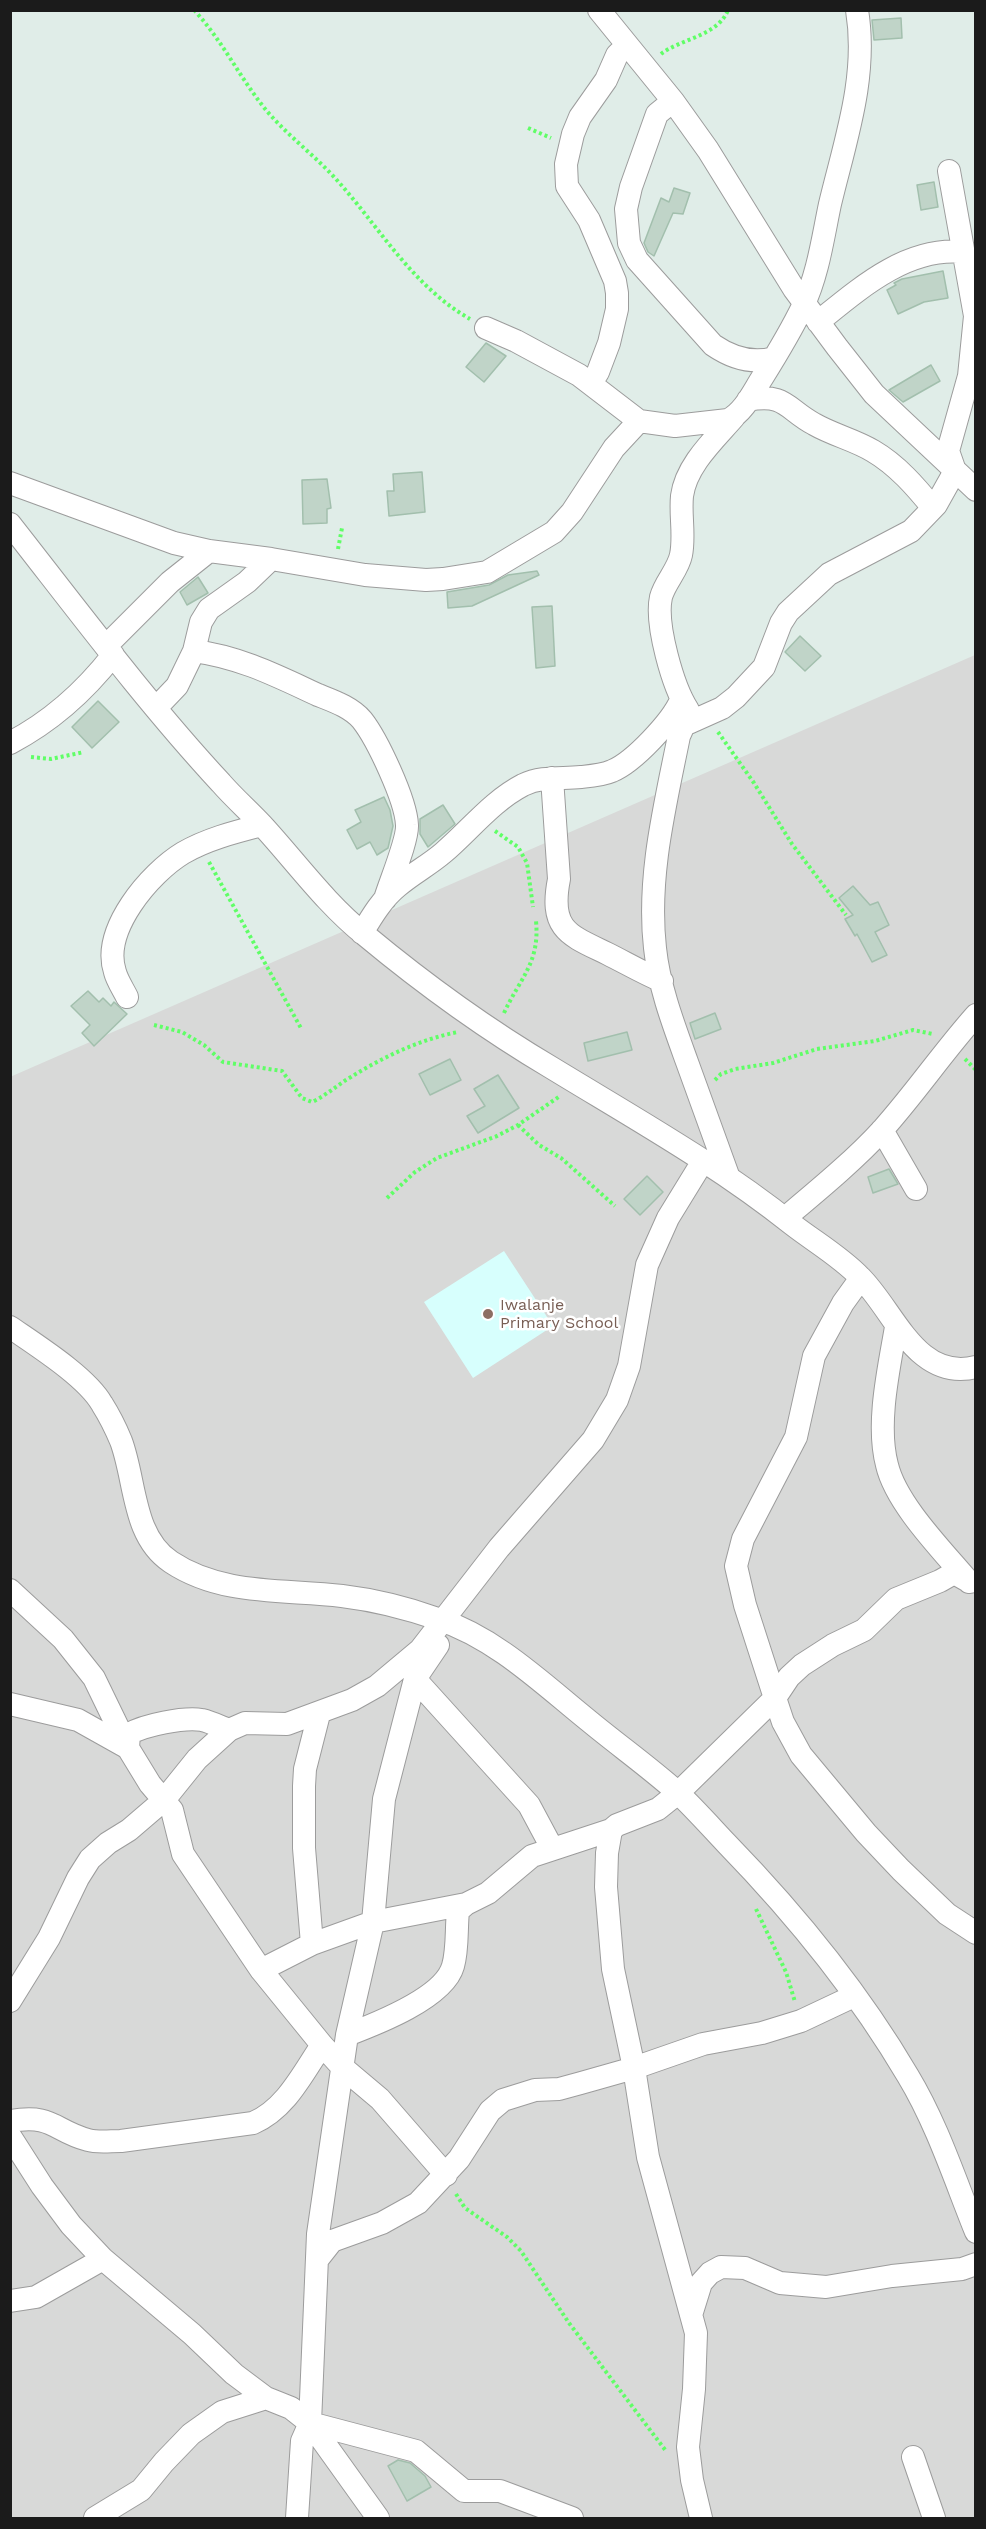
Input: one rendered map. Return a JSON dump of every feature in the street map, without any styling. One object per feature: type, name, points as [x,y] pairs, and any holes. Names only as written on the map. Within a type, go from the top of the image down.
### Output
[{"type":"street","points":[[599,10],[673,101],[708,150],[811,313],[874,394],[975,490]]},
{"type":"street","points":[[811,313],[815,270],[851,121],[860,57],[856,10]]},
{"type":"street","points":[[591,383],[598,372],[609,343],[617,309],[617,293],[615,281],[589,220],[567,186],[566,164],[573,134],[580,117],[601,88],[617,55],[627,45]]},
{"type":"street","points":[[673,101],[657,114],[631,188],[626,209],[629,243],[637,260],[713,345],[728,355],[744,359],[762,361],[774,358]]},
{"type":"street","points":[[729,1178],[676,1032],[655,949],[657,846],[679,736],[684,725],[722,708],[751,682],[764,667],[781,623],[788,612],[829,574],[912,531],[933,508],[954,471],[948,451],[969,376],[975,316],[949,171]]},
{"type":"street","points":[[699,718],[681,700],[673,679],[659,616],[661,595],[681,558],[684,533],[682,497],[687,478],[701,457],[741,409],[774,358],[811,313],[916,257],[946,251],[962,252]]},
{"type":"street","points":[[486,328],[516,341],[591,383],[639,421],[675,426],[704,424],[741,409],[760,398],[786,403],[812,423],[872,450],[912,483],[933,508]]},
{"type":"street","points":[[10,483],[174,543],[209,551],[365,575],[426,580],[464,577],[487,572],[554,532],[577,505],[609,456],[639,421]]},
{"type":"street","points":[[10,524],[156,708],[221,783],[362,933],[441,995],[495,1032],[703,1161],[785,1218],[861,1278],[896,1327],[931,1361],[939,1366],[959,1371],[975,1367]]},
{"type":"street","points":[[17,750],[36,728],[82,692],[110,650],[170,582],[209,551]]},
{"type":"street","points":[[156,708],[177,686],[194,651],[201,622],[209,609],[247,582],[272,559]]},
{"type":"street","points":[[194,651],[235,658],[263,668],[342,705],[361,720],[389,770],[408,826],[384,900]]},
{"type":"street","points":[[362,933],[384,900],[398,886],[444,852],[506,795],[543,778],[602,774],[622,765],[630,760],[669,721],[681,700]]},
{"type":"street","points":[[552,778],[559,879],[556,893],[561,921],[580,942],[662,981]]},
{"type":"street","points":[[127,996],[114,970],[113,949],[117,928],[128,909],[166,865],[183,853],[262,825]]},
{"type":"street","points":[[785,1218],[882,1130],[916,1090],[948,1045],[975,1015]]},
{"type":"street","points":[[882,1130],[916,1189]]},
{"type":"street","points":[[297,2518],[302,2441],[310,2423],[318,2234],[347,2035],[373,1922],[384,1799],[415,1679],[447,1622],[499,1548],[581,1455],[612,1409],[629,1366],[647,1265],[668,1218],[703,1161]]},
{"type":"street","points":[[861,1278],[843,1303],[814,1356],[796,1437],[743,1539],[736,1566],[740,1587],[783,1722],[801,1755],[866,1833],[947,1914],[975,1934]]},
{"type":"street","points":[[10,1327],[64,1365],[100,1399],[121,1441],[140,1518],[148,1538],[163,1556],[175,1565],[223,1584],[251,1589],[385,1602],[447,1622],[475,1635],[512,1659],[678,1793],[772,1891],[819,1947],[854,1996],[909,2078],[928,2115],[975,2232]]},
{"type":"street","points":[[896,1327],[885,1400],[886,1464],[911,1511],[973,1586]]},
{"type":"street","points":[[347,2035],[384,2021],[429,1995],[450,1973],[456,1949],[458,1911],[466,1904],[488,1893],[532,1856],[612,1830],[618,1825],[646,1815],[678,1793],[775,1698],[789,1677],[802,1665],[833,1645],[864,1630],[896,1599],[954,1573],[973,1586]]},
{"type":"street","points":[[10,1590],[33,1609],[77,1654],[105,1697],[128,1748],[150,1784],[172,1810],[183,1854],[261,1970],[322,2045],[342,2067],[380,2099],[446,2175]]},
{"type":"street","points":[[10,2001],[49,1938],[78,1878],[90,1859],[164,1800],[197,1759],[229,1730],[245,1724],[287,1724],[352,1700],[377,1686],[420,1650],[447,1622]]},
{"type":"street","points":[[415,1679],[529,1805],[552,1848]]},
{"type":"street","points":[[10,1704],[78,1720],[128,1748]]},
{"type":"street","points":[[312,1944],[304,1848],[304,1786],[305,1769],[319,1714]]},
{"type":"street","points":[[128,1748],[129,1734],[136,1730],[172,1722],[202,1720],[229,1730]]},
{"type":"street","points":[[612,1830],[607,1852],[606,1887],[613,1969],[634,2068],[648,2157],[696,2333],[696,2360],[688,2447],[692,2480],[701,2518]]},
{"type":"street","points":[[261,1970],[312,1944],[373,1922],[466,1904]]},
{"type":"street","points":[[316,2260],[332,2241],[382,2223],[418,2203],[446,2175],[470,2144],[490,2111],[503,2100],[535,2090],[559,2089],[634,2068],[702,2044],[762,2033],[801,2021],[854,1996]]},
{"type":"street","points":[[10,2121],[30,2118],[46,2120],[86,2140],[99,2142],[253,2123],[267,2117],[279,2106],[322,2045]]},
{"type":"street","points":[[10,2136],[42,2186],[71,2225],[103,2259],[153,2300],[234,2374],[266,2398],[291,2408],[310,2423],[378,2518]]},
{"type":"street","points":[[10,2301],[36,2297],[103,2259]]},
{"type":"street","points":[[692,2312],[700,2283],[710,2273],[721,2267],[745,2268],[780,2283],[825,2287],[892,2276],[962,2269],[975,2264]]},
{"type":"street","points":[[95,2518],[141,2490],[191,2434],[222,2412],[266,2398]]},
{"type":"street","points":[[310,2423],[416,2451],[464,2491],[500,2491],[572,2518]]},
{"type":"street","points":[[913,2457],[934,2518]]},
{"type":"path","points":[[194,10],[207,23],[267,111],[334,177],[396,253],[435,294],[486,328]]},
{"type":"path","points":[[644,67],[669,48],[712,28],[728,10]]},
{"type":"path","points":[[699,718],[714,725],[792,844],[846,915]]},
{"type":"path","points":[[17,750],[51,759],[84,752]]},
{"type":"path","points":[[482,818],[494,831],[518,847],[527,863],[537,939],[532,963],[513,993],[495,1032]]},
{"type":"path","points":[[201,845],[222,888],[302,1030]]},
{"type":"path","points":[[154,1025],[182,1032],[204,1045],[223,1062],[256,1069],[282,1071],[303,1098],[312,1102],[326,1096],[349,1078],[375,1063],[439,1036],[459,1032]]},
{"type":"path","points":[[702,1104],[713,1082],[721,1074],[735,1069],[773,1063],[817,1049],[866,1043],[913,1030],[934,1035],[948,1045]]},
{"type":"path","points":[[387,1198],[415,1172],[437,1158],[497,1136],[518,1125],[579,1084]]},
{"type":"path","points":[[518,1125],[539,1145],[561,1158],[615,1206]]},
{"type":"path","points":[[756,1909],[786,1972],[801,2021]]},
{"type":"path","points":[[446,2175],[465,2208],[507,2237],[521,2251],[568,2323],[668,2454]]},
{"type":"shaded area","points":[[975,655],[975,2518],[11,2518],[10,1077]]},
{"type":"shaded area","name":"Iwalanje Primary School","points":[[504,1251],[553,1326],[473,1378],[424,1302]]},
{"type":"building","points":[[901,18],[902,38],[874,40],[872,20]]},
{"type":"building","points":[[934,182],[938,207],[921,210],[917,185]]},
{"type":"building","points":[[674,188],[690,193],[683,214],[673,213],[654,256],[648,252],[644,243],[661,198],[669,202]]},
{"type":"building","points":[[943,271],[948,298],[924,302],[898,314],[887,290],[896,285],[894,283],[902,279]]},
{"type":"building","points":[[486,343],[506,356],[484,382],[466,367]]},
{"type":"building","points":[[931,365],[940,381],[903,402],[889,390]]},
{"type":"building","points":[[422,472],[425,512],[389,516],[387,491],[394,491],[393,474]]},
{"type":"building","points":[[327,479],[331,508],[327,509],[327,523],[303,524],[302,480]]},
{"type":"building","points":[[537,571],[539,575],[472,606],[448,608],[447,592],[489,585],[508,575]]},
{"type":"building","points":[[198,577],[208,593],[187,605],[180,592]]},
{"type":"building","points":[[552,606],[555,666],[536,668],[532,607]]},
{"type":"building","points":[[800,636],[821,656],[805,671],[785,652]]},
{"type":"building","points":[[98,701],[119,722],[92,748],[72,727]]},
{"type":"building","points":[[384,797],[390,810],[393,826],[388,848],[377,855],[370,842],[357,849],[347,830],[361,822],[355,810]]},
{"type":"building","points":[[443,805],[455,824],[428,847],[420,834],[420,819]]},
{"type":"building","points":[[853,886],[870,905],[878,902],[889,925],[875,932],[887,955],[872,962],[857,934],[855,936],[845,919],[853,915],[839,898]]},
{"type":"building","points":[[88,991],[99,1002],[103,998],[111,1006],[114,1002],[127,1014],[94,1046],[82,1033],[90,1025],[71,1006]]},
{"type":"building","points":[[715,1013],[721,1029],[695,1039],[690,1023]]},
{"type":"building","points":[[627,1032],[632,1050],[588,1061],[584,1043]]},
{"type":"building","points":[[450,1059],[461,1080],[430,1095],[419,1074]]},
{"type":"building","points":[[498,1075],[519,1108],[478,1133],[467,1116],[485,1106],[474,1089]]},
{"type":"building","points":[[889,1169],[898,1184],[873,1193],[868,1177]]},
{"type":"building","points":[[647,1176],[663,1192],[640,1215],[624,1199]]},
{"type":"building","points":[[398,2460],[410,2463],[425,2476],[431,2487],[407,2501],[388,2466]]},
{"type":"place","name":"Iwalanje Primary School","points":[[488,1314]]}]
